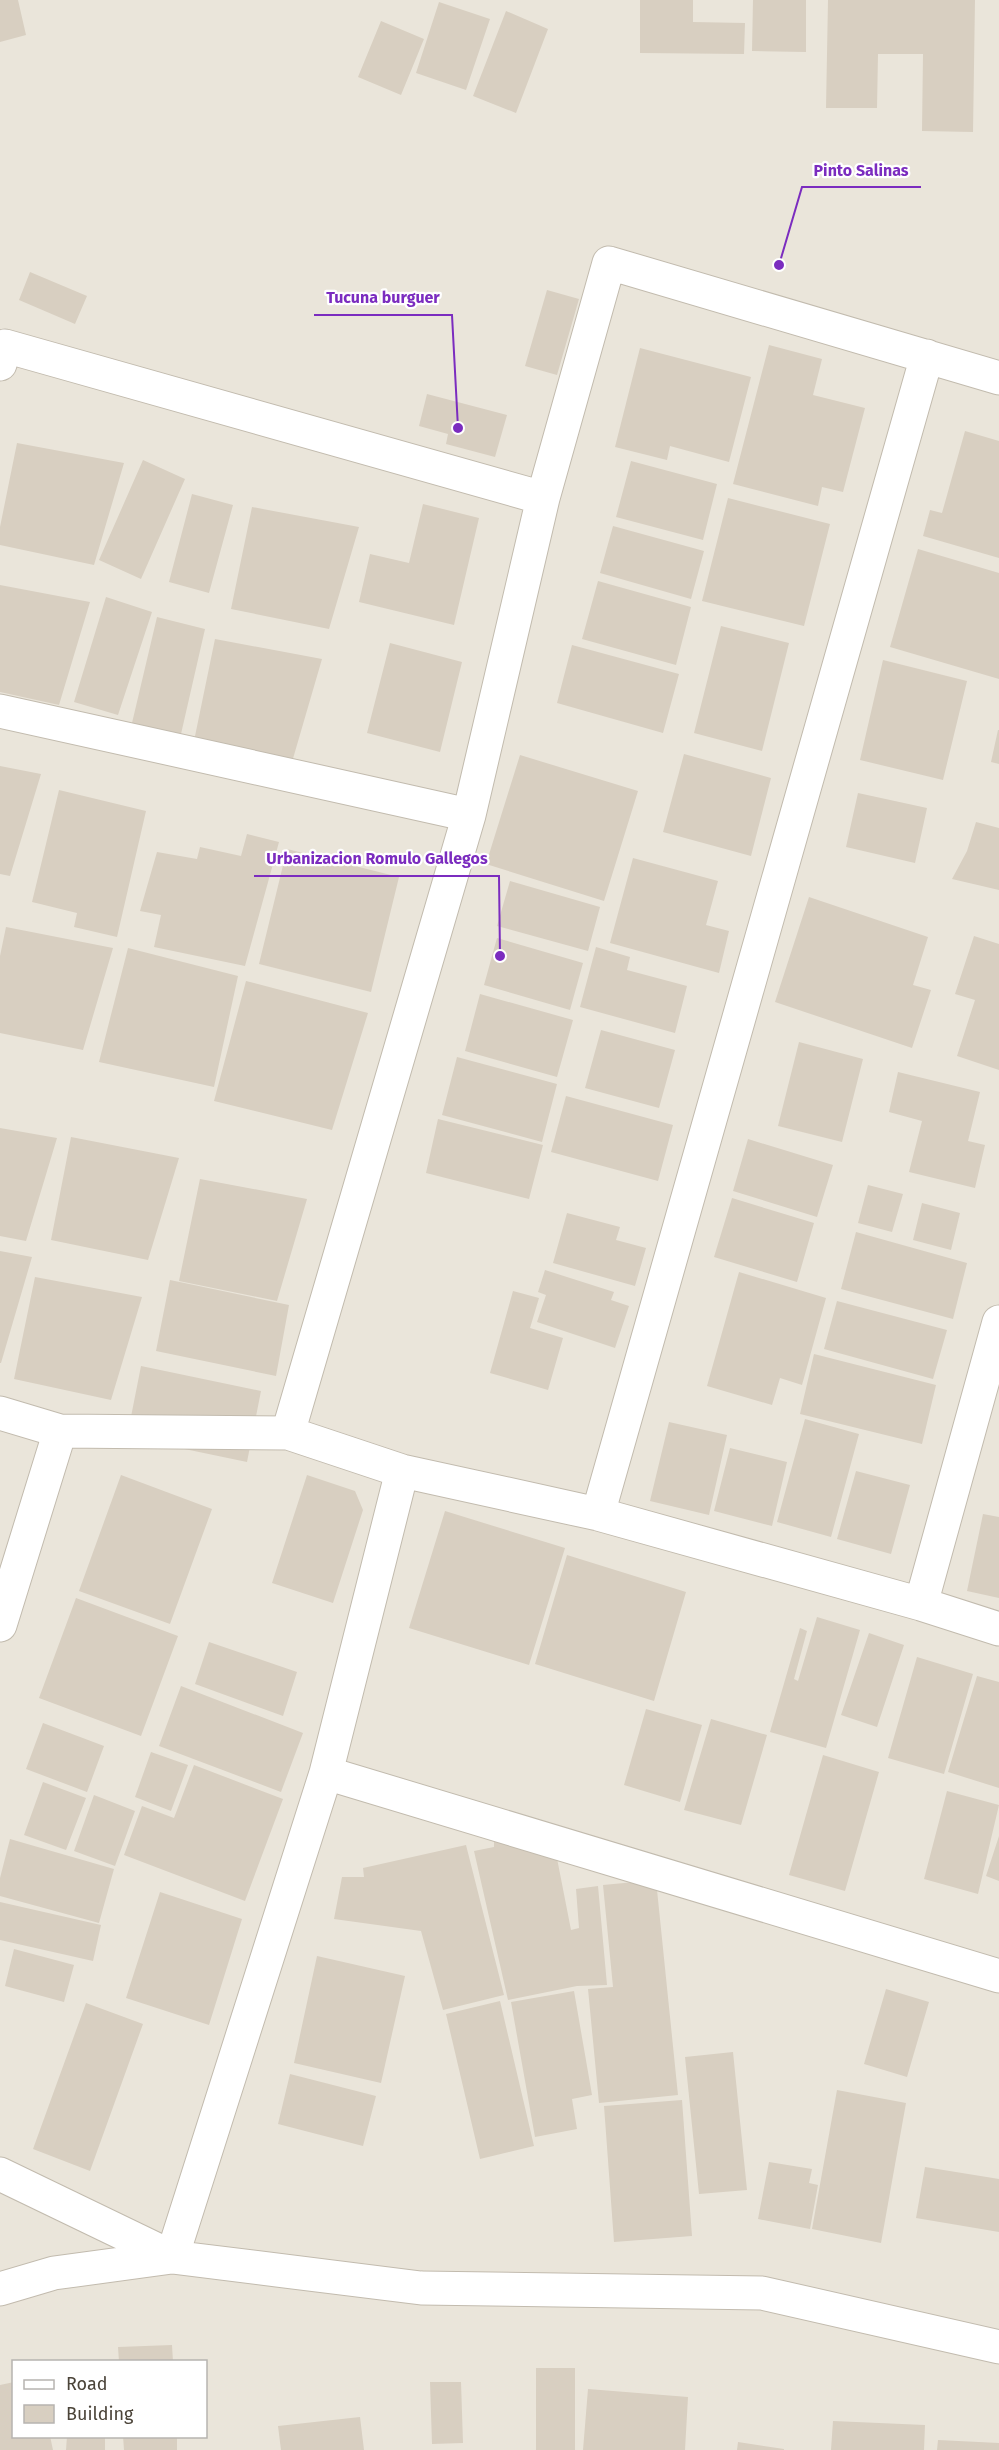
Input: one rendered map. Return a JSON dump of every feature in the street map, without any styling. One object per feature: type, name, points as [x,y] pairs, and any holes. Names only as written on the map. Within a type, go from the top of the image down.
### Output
[{"type":"street","points":[[288,1433],[469,815],[543,498],[609,263],[999,378]]},
{"type":"street","points":[[0,364],[5,346],[543,498]]},
{"type":"street","points":[[598,1514],[927,356]]},
{"type":"street","points":[[0,711],[469,815]]},
{"type":"street","points":[[921,1604],[999,1322]]},
{"type":"street","points":[[0,1413],[60,1431],[288,1433],[402,1471],[598,1514],[921,1604],[999,1629]]},
{"type":"street","points":[[0,1625],[60,1431]]},
{"type":"street","points":[[172,2257],[326,1773],[402,1471]]},
{"type":"street","points":[[326,1773],[999,1976]]},
{"type":"street","points":[[0,2174],[172,2257]]},
{"type":"street","points":[[0,2289],[54,2273],[172,2257],[421,2288],[762,2293],[999,2347]]},
{"type":"shaded area","points":[[0,0],[999,0],[999,2450],[0,2450]]},
{"type":"building","points":[[0,0],[18,0],[26,35],[0,42]]},
{"type":"building","points":[[640,0],[693,0],[693,22],[745,23],[744,54],[640,53]]},
{"type":"building","points":[[753,0],[806,0],[806,52],[752,51]]},
{"type":"building","points":[[828,0],[975,0],[973,132],[922,131],[923,54],[878,54],[877,108],[826,108]]},
{"type":"building","points":[[439,2],[490,19],[466,90],[416,73]]},
{"type":"building","points":[[506,11],[548,29],[516,113],[473,96]]},
{"type":"building","points":[[381,21],[424,39],[401,95],[358,77]]},
{"type":"building","points":[[30,272],[87,296],[75,324],[19,300]]},
{"type":"building","points":[[547,290],[579,299],[557,375],[525,366]]},
{"type":"building","points":[[769,345],[822,359],[813,395],[865,408],[843,492],[822,487],[818,506],[733,484]]},
{"type":"building","points":[[640,348],[751,377],[729,462],[670,446],[667,460],[615,447]]},
{"type":"building","points":[[427,394],[507,415],[495,457],[446,444],[448,434],[419,426]]},
{"type":"building","points":[[965,431],[999,441],[999,558],[923,536],[930,510],[942,513]]},
{"type":"building","points":[[17,443],[124,463],[94,565],[0,545],[0,527]]},
{"type":"building","points":[[143,460],[185,479],[141,579],[99,560]]},
{"type":"building","points":[[631,461],[717,484],[703,540],[616,517]]},
{"type":"building","points":[[192,494],[233,505],[209,593],[169,582]]},
{"type":"building","points":[[728,498],[830,524],[804,626],[702,601]]},
{"type":"building","points":[[423,504],[479,518],[454,625],[359,602],[370,554],[409,563]]},
{"type":"building","points":[[252,507],[359,527],[329,629],[231,609]]},
{"type":"building","points":[[613,526],[704,551],[691,599],[600,573]]},
{"type":"building","points":[[918,549],[999,573],[999,679],[890,647]]},
{"type":"building","points":[[598,581],[691,607],[676,665],[582,639]]},
{"type":"building","points":[[0,585],[90,602],[59,705],[0,692]]},
{"type":"building","points":[[106,597],[152,612],[118,715],[74,702]]},
{"type":"building","points":[[157,617],[205,629],[181,734],[132,723]]},
{"type":"building","points":[[721,626],[789,643],[762,751],[694,733]]},
{"type":"building","points":[[215,639],[322,659],[292,762],[194,741]]},
{"type":"building","points":[[390,643],[462,662],[440,752],[367,733]]},
{"type":"building","points":[[572,645],[679,674],[663,733],[557,703]]},
{"type":"building","points":[[883,660],[967,681],[943,780],[860,760]]},
{"type":"building","points":[[999,730],[999,764],[991,762]]},
{"type":"building","points":[[684,754],[771,778],[751,856],[663,832]]},
{"type":"building","points":[[520,755],[638,791],[604,901],[486,864]]},
{"type":"building","points":[[0,766],[41,774],[10,876],[0,874]]},
{"type":"building","points":[[59,790],[146,811],[117,937],[74,927],[77,913],[32,902]]},
{"type":"building","points":[[858,793],[927,808],[915,863],[846,847]]},
{"type":"building","points":[[976,822],[999,828],[999,890],[952,879],[967,851]]},
{"type":"building","points":[[247,834],[279,842],[245,966],[154,947],[161,915],[140,911],[157,852],[197,859],[200,847],[241,856]]},
{"type":"building","points":[[287,849],[399,877],[371,992],[259,964]]},
{"type":"building","points":[[633,858],[718,881],[706,925],[729,931],[719,973],[610,943]]},
{"type":"building","points":[[510,881],[600,907],[588,951],[497,926]]},
{"type":"building","points":[[809,897],[928,937],[913,985],[931,990],[912,1048],[775,1002]]},
{"type":"building","points":[[6,927],[113,948],[83,1050],[0,1033],[0,956]]},
{"type":"building","points":[[974,936],[999,944],[999,1070],[957,1056],[975,1000],[955,994]]},
{"type":"building","points":[[497,938],[583,963],[570,1010],[484,985]]},
{"type":"building","points":[[596,947],[630,957],[627,970],[687,986],[675,1033],[580,1007]]},
{"type":"building","points":[[128,948],[238,976],[214,1087],[99,1062]]},
{"type":"building","points":[[246,981],[368,1013],[332,1130],[214,1101]]},
{"type":"building","points":[[480,994],[573,1020],[557,1077],[465,1051]]},
{"type":"building","points":[[601,1030],[675,1050],[659,1108],[585,1088]]},
{"type":"building","points":[[799,1042],[863,1059],[842,1142],[778,1126]]},
{"type":"building","points":[[457,1057],[557,1084],[542,1142],[442,1115]]},
{"type":"building","points":[[898,1072],[980,1092],[968,1141],[985,1145],[975,1188],[909,1172],[922,1121],[889,1112]]},
{"type":"building","points":[[566,1096],[673,1125],[658,1181],[551,1152]]},
{"type":"building","points":[[438,1119],[543,1145],[529,1199],[426,1173]]},
{"type":"building","points":[[0,1128],[57,1138],[26,1241],[0,1236]]},
{"type":"building","points":[[71,1137],[179,1158],[148,1260],[51,1240]]},
{"type":"building","points":[[748,1139],[833,1165],[817,1217],[733,1191]]},
{"type":"building","points":[[200,1179],[307,1199],[277,1301],[179,1281]]},
{"type":"building","points":[[868,1185],[903,1194],[892,1232],[858,1223]]},
{"type":"building","points":[[732,1198],[814,1223],[797,1282],[714,1257]]},
{"type":"building","points":[[922,1203],[960,1213],[951,1250],[913,1240]]},
{"type":"building","points":[[567,1213],[620,1227],[616,1240],[646,1248],[635,1286],[553,1263]]},
{"type":"building","points":[[856,1232],[967,1263],[953,1319],[841,1289]]},
{"type":"building","points":[[0,1251],[32,1257],[1,1363],[0,1363]]},
{"type":"building","points":[[545,1270],[614,1292],[611,1300],[629,1306],[615,1348],[537,1322],[546,1295],[538,1292]]},
{"type":"building","points":[[739,1272],[826,1298],[802,1385],[780,1378],[772,1405],[707,1386]]},
{"type":"building","points":[[35,1277],[142,1297],[111,1400],[14,1379]]},
{"type":"building","points":[[170,1280],[289,1305],[276,1376],[156,1351]]},
{"type":"building","points":[[513,1291],[539,1298],[530,1328],[563,1338],[548,1390],[490,1373]]},
{"type":"building","points":[[837,1301],[947,1330],[933,1379],[824,1349]]},
{"type":"building","points":[[814,1354],[936,1385],[922,1444],[800,1414]]},
{"type":"building","points":[[141,1366],[261,1391],[247,1462],[127,1437]]},
{"type":"building","points":[[805,1419],[859,1434],[831,1537],[777,1522]]},
{"type":"building","points":[[669,1422],[727,1435],[709,1515],[650,1501]]},
{"type":"building","points":[[730,1448],[787,1462],[772,1526],[714,1511]]},
{"type":"building","points":[[856,1471],[910,1485],[891,1554],[837,1539]]},
{"type":"building","points":[[121,1475],[212,1509],[170,1624],[79,1591]]},
{"type":"building","points":[[307,1475],[355,1491],[363,1510],[333,1603],[272,1583]]},
{"type":"building","points":[[445,1511],[565,1548],[529,1665],[409,1628]]},
{"type":"building","points":[[983,1514],[999,1517],[999,1598],[967,1591]]},
{"type":"building","points":[[567,1555],[686,1592],[654,1701],[535,1664]]},
{"type":"building","points":[[76,1598],[178,1636],[141,1736],[39,1698]]},
{"type":"building","points":[[817,1617],[860,1630],[826,1748],[770,1732],[800,1628],[807,1631],[794,1679],[798,1681]]},
{"type":"building","points":[[869,1633],[904,1645],[877,1727],[841,1715]]},
{"type":"building","points":[[209,1642],[297,1672],[283,1716],[195,1684]]},
{"type":"building","points":[[917,1657],[973,1674],[944,1774],[888,1758]]},
{"type":"building","points":[[977,1676],[999,1682],[999,1788],[948,1772]]},
{"type":"building","points":[[181,1686],[303,1733],[281,1792],[159,1746]]},
{"type":"building","points":[[646,1709],[702,1725],[680,1802],[624,1785]]},
{"type":"building","points":[[711,1719],[767,1735],[741,1825],[684,1810]]},
{"type":"building","points":[[43,1723],[104,1746],[87,1792],[26,1769]]},
{"type":"building","points":[[151,1752],[188,1765],[171,1811],[135,1797]]},
{"type":"building","points":[[823,1755],[879,1772],[845,1891],[789,1875]]},
{"type":"building","points":[[194,1765],[283,1799],[245,1901],[124,1855],[142,1806],[174,1818]]},
{"type":"building","points":[[43,1782],[86,1798],[66,1850],[24,1835]]},
{"type":"building","points":[[947,1791],[999,1805],[978,1894],[924,1879]]},
{"type":"building","points":[[94,1795],[135,1811],[115,1866],[74,1851]]},
{"type":"building","points":[[999,1836],[999,1881],[986,1876]]},
{"type":"building","points":[[524,1838],[554,1843],[571,1930],[579,1928],[576,1889],[598,1886],[607,1985],[577,1986],[508,2000],[474,1851],[494,1847],[494,1842]]},
{"type":"building","points":[[10,1839],[114,1869],[99,1923],[0,1896],[0,1878]]},
{"type":"building","points":[[466,1845],[504,1995],[443,2010],[421,1931],[334,1919],[342,1877],[364,1877],[363,1868]]},
{"type":"building","points":[[656,1880],[678,2095],[599,2103],[588,1989],[613,1987],[603,1885]]},
{"type":"building","points":[[160,1892],[242,1919],[209,2025],[126,1998]]},
{"type":"building","points":[[0,1902],[101,1925],[93,1961],[0,1940]]},
{"type":"building","points":[[14,1949],[74,1965],[64,2002],[5,1986]]},
{"type":"building","points":[[317,1956],[405,1976],[381,2083],[294,2063]]},
{"type":"building","points":[[886,1989],[929,2002],[907,2077],[864,2064]]},
{"type":"building","points":[[574,1991],[592,2095],[572,2099],[577,2129],[535,2137],[511,2002]]},
{"type":"building","points":[[500,2001],[534,2146],[480,2159],[446,2014]]},
{"type":"building","points":[[86,2003],[143,2024],[90,2171],[33,2149]]},
{"type":"building","points":[[733,2052],[747,2190],[699,2194],[685,2057]]},
{"type":"building","points":[[290,2074],[376,2096],[363,2146],[278,2124]]},
{"type":"building","points":[[837,2090],[906,2103],[881,2243],[812,2229]]},
{"type":"building","points":[[682,2100],[692,2236],[614,2242],[604,2106]]},
{"type":"building","points":[[769,2162],[812,2169],[809,2183],[818,2185],[810,2229],[758,2219]]},
{"type":"building","points":[[925,2167],[999,2179],[999,2232],[916,2218]]},
{"type":"building","points":[[172,2345],[173,2360],[119,2360],[118,2347]]},
{"type":"building","points":[[536,2368],[575,2368],[575,2450],[536,2450]]},
{"type":"building","points":[[12,2382],[12,2438],[50,2438],[53,2450],[0,2450],[0,2385]]},
{"type":"building","points":[[430,2382],[461,2382],[463,2443],[432,2444]]},
{"type":"building","points":[[588,2389],[688,2397],[685,2450],[583,2450]]},
{"type":"building","points":[[360,2417],[364,2450],[281,2450],[278,2426]]},
{"type":"building","points":[[833,2421],[925,2425],[924,2450],[831,2450]]},
{"type":"building","points":[[67,2438],[105,2438],[105,2450],[66,2450]]},
{"type":"building","points":[[123,2438],[177,2438],[177,2450],[124,2450]]},
{"type":"building","points":[[938,2440],[999,2443],[999,2450],[937,2450]]},
{"type":"building","points":[[738,2442],[784,2449],[784,2450],[737,2450]]},
{"type":"place","name":"Pinto Salinas","points":[[779,265]]},
{"type":"place","name":"Tucuna burguer","points":[[458,428]]},
{"type":"place","name":"Urbanizacion Romulo Gallegos","points":[[500,956]]}]
